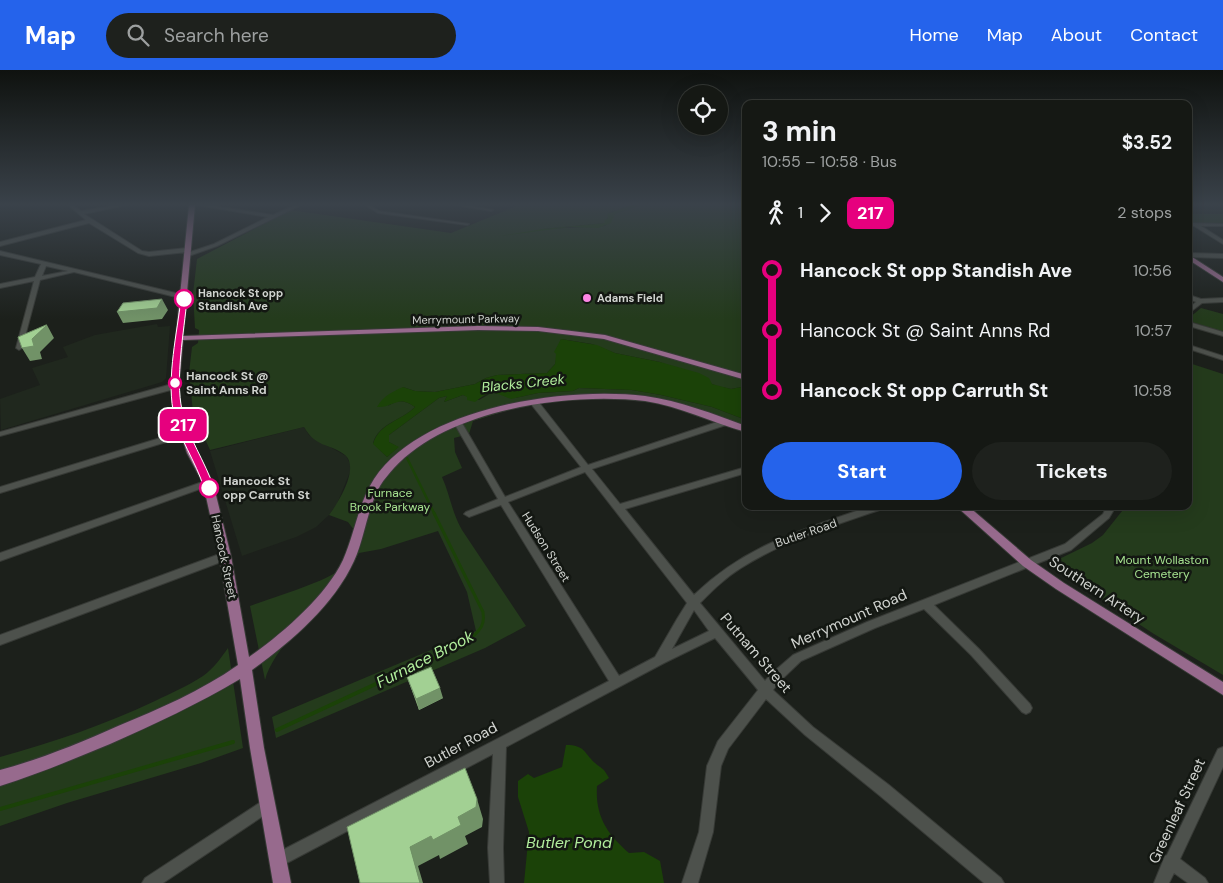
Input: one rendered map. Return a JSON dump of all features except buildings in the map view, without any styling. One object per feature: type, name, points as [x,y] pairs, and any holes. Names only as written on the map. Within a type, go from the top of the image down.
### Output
[{"type":"main road","name":"Hancock Street","points":[[188,243],[175,386],[177,410],[192,452],[208,483],[246,669],[267,805],[282,883]]},
{"type":"main road","points":[[1192,258],[1223,280]]},
{"type":"main road","name":"Merrymount Parkway","points":[[180,338],[486,328],[538,329],[605,337],[742,377]]},
{"type":"main road","points":[[0,778],[38,767],[176,709],[246,669],[303,620],[341,573],[352,552],[367,502],[379,479],[388,467],[421,441],[458,423],[534,402],[594,396],[645,399],[679,406],[742,428]]},
{"type":"main road","name":"Southern Artery","points":[[966,510],[1027,562],[1102,614],[1223,689]]},
{"type":"street","points":[[125,243],[140,252],[149,254],[187,253],[207,250],[221,243]]},
{"type":"street","points":[[0,253],[184,297]]},
{"type":"street","points":[[1192,256],[1223,256]]},
{"type":"street","points":[[19,348],[38,278],[44,264]]},
{"type":"street","points":[[0,286],[73,271]]},
{"type":"street","points":[[1192,298],[1200,301],[1223,300]]},
{"type":"street","points":[[1192,308],[1200,301]]},
{"type":"street","points":[[1192,325],[1223,334]]},
{"type":"street","points":[[1192,348],[1223,358]]},
{"type":"street","points":[[0,434],[175,386]]},
{"type":"street","name":"Putnam Street","points":[[534,402],[766,691],[809,732],[884,790],[996,883]]},
{"type":"street","points":[[469,514],[587,468],[726,422]]},
{"type":"street","name":"Hudson Street","points":[[458,423],[503,501],[616,682]]},
{"type":"street","points":[[0,490],[186,433]]},
{"type":"street","points":[[618,508],[742,471]]},
{"type":"street","points":[[0,557],[208,483]]},
{"type":"street","name":"Butler Road","points":[[660,660],[694,602],[723,572],[766,547],[871,510]]},
{"type":"street","name":"Merrymount Road","points":[[690,883],[706,832],[716,760],[723,745],[775,678],[797,658],[925,603],[1068,547],[1106,516],[1110,510]]},
{"type":"street","points":[[0,640],[224,556]]},
{"type":"street","points":[[925,603],[975,652],[1026,708]]},
{"type":"street","name":"Butler Road","points":[[278,860],[616,682],[717,632]]},
{"type":"street","points":[[497,883],[495,845],[500,766],[499,744]]},
{"type":"street","name":"Greenleaf Street","points":[[1162,883],[1170,862],[1223,754]]},
{"type":"street","points":[[150,883],[267,805]]},
{"type":"street","points":[[1170,862],[1200,883]]},
{"type":"shaded area","points":[[157,324],[158,327],[170,326],[166,378],[162,382],[1,430],[0,399],[40,385],[32,368],[68,357],[63,347],[95,335]]},
{"type":"shaded area","points":[[304,427],[309,435],[346,456],[350,463],[350,472],[337,504],[329,515],[316,527],[296,537],[242,556],[210,451]]},
{"type":"green space","name":"Furnace Brook Parkway","points":[[227,243],[742,243],[742,387],[731,389],[717,386],[660,362],[615,353],[592,344],[561,339],[555,364],[547,373],[497,375],[475,384],[435,392],[415,391],[403,387],[388,406],[402,401],[415,407],[380,431],[373,443],[387,457],[398,447],[389,442],[389,435],[439,398],[447,396],[444,402],[463,395],[479,400],[493,392],[515,398],[538,393],[573,391],[579,388],[632,390],[712,407],[742,418],[742,429],[661,403],[608,398],[557,400],[515,408],[473,421],[469,434],[454,438],[455,452],[462,468],[442,477],[462,530],[526,626],[485,648],[276,738],[272,717],[476,631],[467,592],[438,531],[381,549],[359,553],[339,584],[295,632],[276,656],[265,680],[250,606],[324,579],[334,574],[346,561],[354,530],[348,522],[329,515],[349,477],[349,461],[339,451],[314,439],[304,427],[210,450],[193,412],[189,373],[192,347],[198,343],[199,330],[195,328],[193,294],[197,259]]},
{"type":"green space","points":[[1201,308],[1223,314],[1223,332],[1192,322],[1192,316]]},
{"type":"green space","name":"Mount Wollaston Cemetery","points":[[1192,364],[1223,374],[1223,675],[1154,634],[1055,569],[1051,563],[1092,543],[1103,535],[1123,510],[1192,510]]},
{"type":"green space","points":[[228,648],[243,748],[0,826],[0,757],[79,732],[155,701],[203,676]]},
{"type":"water","name":"Blacks Creek","points":[[561,339],[597,345],[615,353],[660,362],[699,373],[709,378],[712,384],[731,389],[742,387],[742,418],[712,407],[632,390],[579,388],[573,391],[538,393],[511,399],[489,393],[475,402],[467,400],[467,397],[463,395],[444,402],[447,396],[439,398],[389,435],[389,442],[399,447],[387,457],[373,444],[380,431],[415,407],[409,403],[400,402],[377,407],[385,397],[403,387],[415,391],[435,392],[475,384],[497,375],[547,373],[555,364],[556,354],[554,352]]},
{"type":"water","name":"Butler Pond","points":[[566,745],[581,748],[603,769],[609,778],[597,786],[597,797],[600,815],[604,824],[614,839],[629,853],[644,852],[660,861],[664,883],[524,883],[529,832],[518,797],[518,781],[528,774],[534,778],[562,767]]},
{"type":"waterway","name":"Furnace Brook","points":[[407,458],[435,515]]},
{"type":"waterway","name":"Furnace Brook","points":[[390,677],[463,644],[483,624],[483,612],[434,513]]},
{"type":"waterway","name":"Furnace Brook","points":[[277,730],[393,676]]},
{"type":"waterway","name":"Furnace Brook","points":[[0,809],[233,742]]},
{"type":"bus line","name":"217","points":[[184,299],[175,386],[177,410],[192,452],[204,473],[209,488]]},
{"type":"place","name":"Adams Field","points":[[587,298]]},
{"type":"place","name":"Hancock St opp Standish Ave","points":[[184,299]]},
{"type":"place","name":"Hancock St @ Saint Anns Rd","points":[[175,383]]},
{"type":"place","name":"Hancock St opp Carruth St","points":[[209,488]]}]
